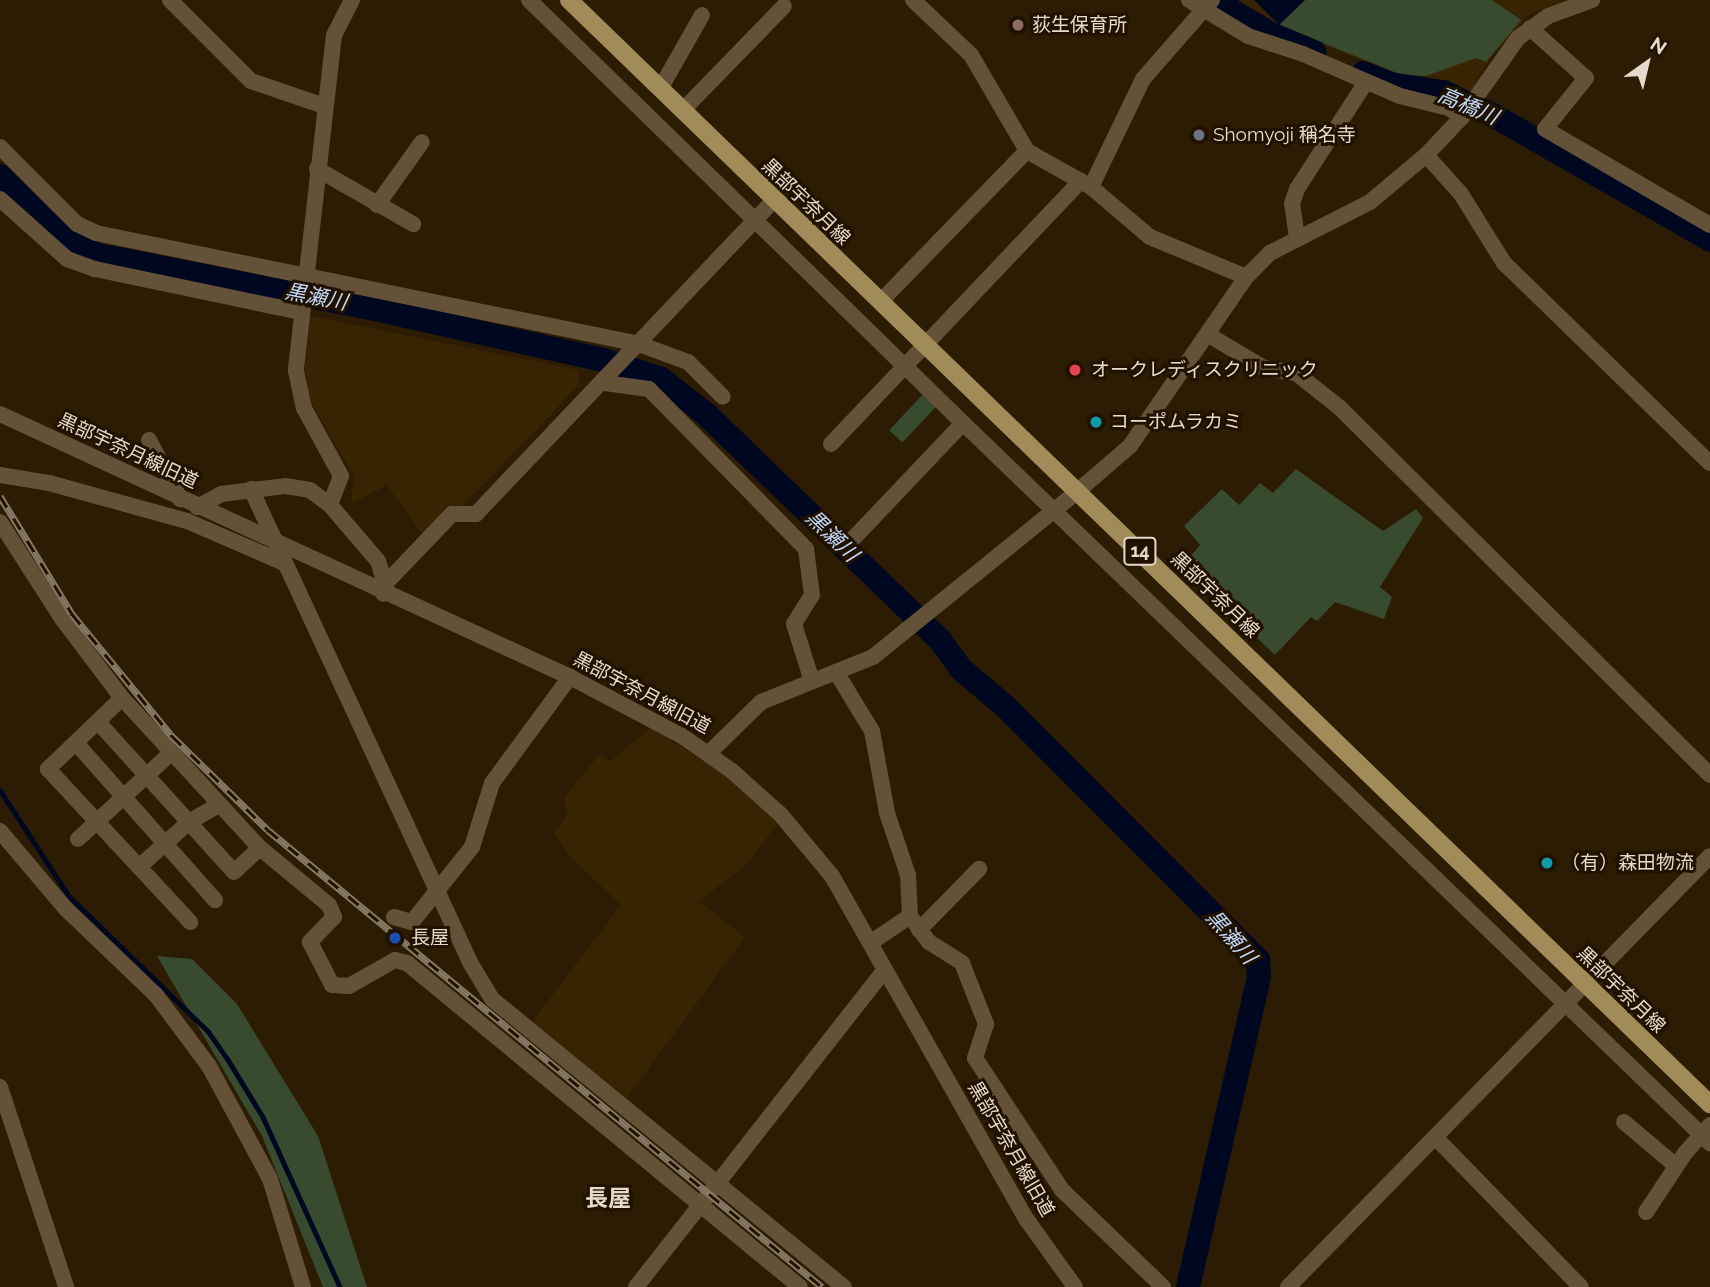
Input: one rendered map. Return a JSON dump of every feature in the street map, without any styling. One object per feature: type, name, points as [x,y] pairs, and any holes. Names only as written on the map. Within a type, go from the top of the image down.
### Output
[{"type":"main road","name":"黒部宇奈月線","points":[[572,1],[773,201],[1079,491],[1710,1104]]},
{"type":"street","points":[[170,0],[251,81],[324,106]]},
{"type":"street","points":[[330,505],[341,476],[304,408],[296,371],[334,35],[352,0]]},
{"type":"street","points":[[529,0],[1397,846],[1707,1134],[1676,1166],[1646,1212]]},
{"type":"street","points":[[914,0],[971,55],[1027,151],[1086,184],[1150,237],[1246,277]]},
{"type":"street","points":[[1189,0],[1207,6],[1248,36],[1303,54],[1366,82],[1449,108],[1462,117]]},
{"type":"street","points":[[709,752],[761,702],[873,657],[1079,491],[1130,446],[1246,277],[1270,253],[1297,237],[1351,214],[1426,155],[1462,117],[1511,47],[1530,28],[1548,16],[1592,0]]},
{"type":"street","points":[[682,111],[785,6]]},
{"type":"street","points":[[831,444],[1086,184],[1143,79],[1207,6]]},
{"type":"street","points":[[660,89],[702,15]]},
{"type":"street","points":[[1530,28],[1586,78],[1545,129],[1710,225]]},
{"type":"street","points":[[1297,237],[1292,204],[1297,189],[1366,82]]},
{"type":"street","points":[[377,205],[422,142]]},
{"type":"street","points":[[0,146],[67,215],[96,233],[305,280],[635,348],[688,362],[723,397]]},
{"type":"street","points":[[880,302],[1027,151]]},
{"type":"street","points":[[1426,155],[1461,194],[1504,263],[1710,463]]},
{"type":"street","points":[[317,169],[413,224]]},
{"type":"street","points":[[0,199],[67,259],[95,270],[301,309]]},
{"type":"street","points":[[384,589],[452,513],[476,514],[609,379],[773,201]]},
{"type":"street","points":[[1207,334],[1264,368],[1296,373],[1340,408],[1710,775]]},
{"type":"street","points":[[609,379],[649,389],[806,549],[813,595],[794,624],[812,681]]},
{"type":"street","name":"黒部宇奈月線旧道","points":[[0,415],[274,542],[384,589],[570,677],[709,752],[781,815],[814,854],[870,943],[1020,1208],[1075,1287]]},
{"type":"street","points":[[854,538],[963,423]]},
{"type":"street","points":[[149,440],[180,499]]},
{"type":"street","points":[[0,475],[49,483],[187,521],[284,563]]},
{"type":"street","points":[[197,507],[222,494],[251,489],[285,486],[310,489],[330,505],[379,561],[384,589]]},
{"type":"street","points":[[251,489],[439,888],[471,964],[492,999],[844,1287]]},
{"type":"street","points":[[0,522],[63,620],[122,698],[260,848],[329,905],[334,917],[310,942],[332,985],[349,986],[395,960],[407,963],[800,1287]]},
{"type":"street","points":[[836,672],[872,731],[887,813],[908,875],[914,923],[929,942],[962,963],[986,1024],[975,1058],[1062,1190],[1163,1287]]},
{"type":"street","points":[[394,918],[412,922],[472,847],[492,783],[570,677]]},
{"type":"street","points":[[122,698],[48,769],[190,922]]},
{"type":"street","points":[[98,722],[234,872],[260,848]]},
{"type":"street","points":[[76,743],[215,900]]},
{"type":"street","points":[[78,839],[171,753]]},
{"type":"street","points":[[139,867],[189,822],[201,820],[219,804]]},
{"type":"street","points":[[0,831],[65,909],[156,995],[209,1066],[270,1179],[303,1287]]},
{"type":"street","points":[[1288,1287],[1710,856]]},
{"type":"street","points":[[870,943],[914,923],[979,869]]},
{"type":"street","points":[[636,1287],[885,970]]},
{"type":"street","points":[[0,1087],[66,1287]]},
{"type":"street","points":[[1624,1122],[1676,1166]]},
{"type":"street","points":[[1435,1137],[1581,1287]]},
{"type":"shaded area","points":[[1231,0],[1566,0],[1530,14],[1491,57],[1468,95],[1407,79],[1269,22]]},
{"type":"shaded area","points":[[310,316],[579,370],[579,385],[464,505],[447,506],[423,536],[387,485],[351,504],[354,476],[309,399],[305,367]]},
{"type":"shaded area","points":[[651,727],[735,782],[778,823],[746,865],[699,901],[745,937],[627,1098],[532,1022],[621,905],[570,856],[554,833],[567,816],[564,797],[599,755],[611,761]]},
{"type":"green space","points":[[1305,0],[1492,0],[1521,20],[1486,62],[1476,58],[1426,76],[1402,75],[1279,25]]},
{"type":"green space","points":[[924,393],[937,405],[902,443],[889,430]]},
{"type":"green space","points":[[1296,469],[1383,531],[1416,509],[1423,518],[1380,587],[1392,597],[1384,619],[1335,602],[1317,621],[1311,617],[1275,655],[1182,566],[1200,545],[1184,526],[1222,489],[1239,505],[1260,483],[1273,493]]},
{"type":"green space","points":[[157,956],[192,959],[237,1004],[318,1136],[367,1287],[323,1287],[262,1136]]},
{"type":"water","points":[[1254,0],[1305,0],[1279,25]]},
{"type":"waterway","name":"高橋川","points":[[1214,0],[1271,34],[1314,52]]},
{"type":"waterway","name":"高橋川","points":[[1363,73],[1390,84],[1443,92],[1493,115],[1710,240]]},
{"type":"waterway","name":"黒瀬川","points":[[0,176],[48,224],[97,255],[375,309],[603,360],[661,379],[706,414],[940,640],[962,670],[1005,706],[1258,960],[1259,977],[1188,1287]]},
{"type":"waterway","points":[[0,790],[69,896],[208,1031],[227,1058],[263,1117],[340,1287]]},
{"type":"railway","points":[[0,496],[72,614],[172,736],[268,830],[822,1287]]},
{"type":"place","name":"荻生保育所","points":[[1018,25]]},
{"type":"place","name":"Shomyoji 稱名寺","points":[[1199,135]]},
{"type":"place","name":"オークレディスクリニック","points":[[1075,370]]},
{"type":"place","name":"コーポムラカミ","points":[[1096,422]]},
{"type":"place","name":"（有）森田物流","points":[[1547,863]]},
{"type":"place","name":"長屋","points":[[395,938]]},
{"type":"district","name":"長屋","points":[[608,1198]]}]
